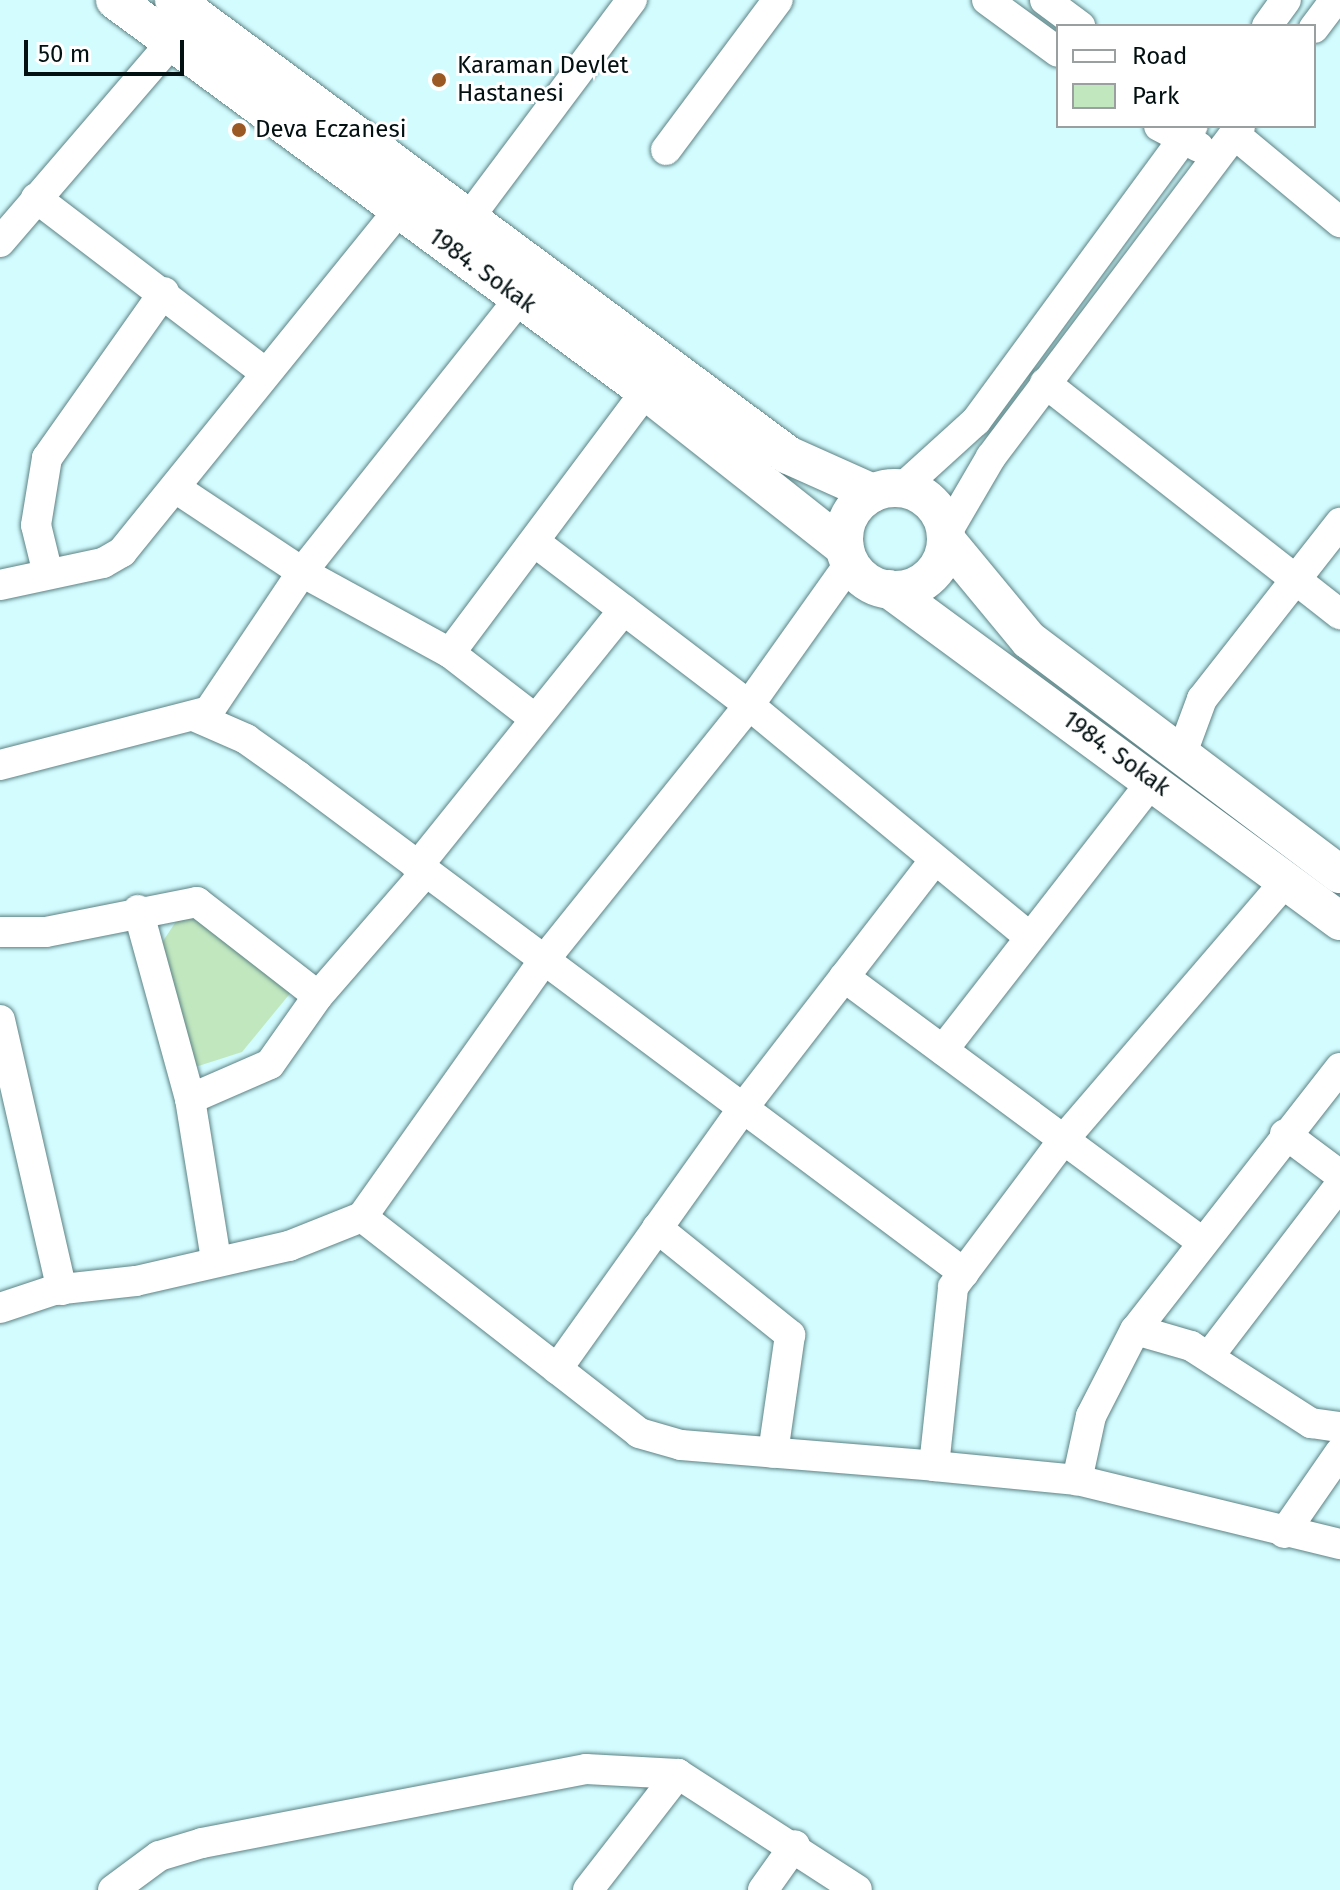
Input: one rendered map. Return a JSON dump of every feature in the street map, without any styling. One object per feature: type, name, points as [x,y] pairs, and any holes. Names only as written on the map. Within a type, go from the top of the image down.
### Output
[{"type":"main road","name":"1984. Sokak","points":[[115,0],[399,210],[458,233],[519,299],[646,391],[848,556]]},
{"type":"main road","points":[[174,0],[458,233],[788,455],[937,508],[946,538],[1029,640],[1340,874]]},
{"type":"main road","points":[[887,490],[849,516],[848,556],[889,589],[933,574],[946,538]]},
{"type":"main road","name":"1984. Sokak","points":[[889,589],[1153,780],[1340,921]]},
{"type":"street","points":[[458,233],[632,0]]},
{"type":"street","points":[[666,150],[778,0]]},
{"type":"street","points":[[987,0],[1056,51]]},
{"type":"street","points":[[1045,0],[1077,24]]},
{"type":"street","points":[[1268,24],[1286,0]]},
{"type":"street","points":[[1316,25],[1335,0]]},
{"type":"street","points":[[0,242],[172,42]]},
{"type":"street","points":[[1205,133],[1340,222]]},
{"type":"street","points":[[946,538],[1205,133]]},
{"type":"street","points":[[887,490],[976,421],[1205,133]]},
{"type":"street","points":[[36,198],[164,292],[263,371]]},
{"type":"street","points":[[0,585],[103,563],[122,552],[177,489],[263,371],[399,210]]},
{"type":"street","points":[[48,574],[36,525],[47,458],[164,292]]},
{"type":"street","points":[[0,765],[196,717],[226,695],[302,572],[519,299]]},
{"type":"street","points":[[1045,383],[1340,614]]},
{"type":"street","points":[[450,653],[536,543],[646,391]]},
{"type":"street","points":[[177,489],[302,572],[450,653],[534,718]]},
{"type":"street","points":[[1182,753],[1202,699],[1340,523]]},
{"type":"street","points":[[536,543],[749,705],[933,862],[1027,935]]},
{"type":"street","points":[[0,1308],[62,1290],[289,1246],[362,1217],[545,959],[749,705],[848,556]]},
{"type":"street","points":[[190,1099],[270,1064],[318,996],[421,870],[534,718],[624,610]]},
{"type":"street","points":[[196,717],[246,739],[964,1273]]},
{"type":"street","points":[[943,1050],[1027,935],[1153,780]]},
{"type":"street","points":[[557,1369],[743,1108],[933,862]]},
{"type":"street","points":[[934,1466],[953,1287],[1064,1139],[1286,881]]},
{"type":"street","points":[[0,932],[46,932],[138,910],[197,902],[318,996]]},
{"type":"street","points":[[138,910],[190,1099],[216,1260]]},
{"type":"street","points":[[844,977],[1201,1241]]},
{"type":"street","points":[[0,1020],[62,1290]]},
{"type":"street","points":[[1077,1480],[1091,1416],[1136,1330],[1201,1241],[1340,1068]]},
{"type":"street","points":[[1285,1134],[1340,1175]]},
{"type":"street","points":[[1210,1355],[1340,1185]]},
{"type":"street","points":[[362,1217],[639,1433],[681,1445],[1077,1480],[1284,1533],[1340,1544]]},
{"type":"street","points":[[657,1228],[790,1335],[773,1453]]},
{"type":"street","points":[[1136,1330],[1210,1355],[1311,1423],[1340,1427]]},
{"type":"street","points":[[1284,1533],[1340,1452]]},
{"type":"street","points":[[113,1890],[159,1856],[202,1843],[586,1769],[678,1774],[795,1845],[857,1890]]},
{"type":"street","points":[[588,1890],[678,1774]]},
{"type":"street","points":[[763,1890],[795,1845]]},
{"type":"green space","points":[[185,908],[297,985],[242,1052],[189,1069],[159,947]]},
{"type":"place","name":"Karaman Devlet Hastanesi","points":[[439,80]]},
{"type":"place","name":"Deva Eczanesi","points":[[239,130]]}]
